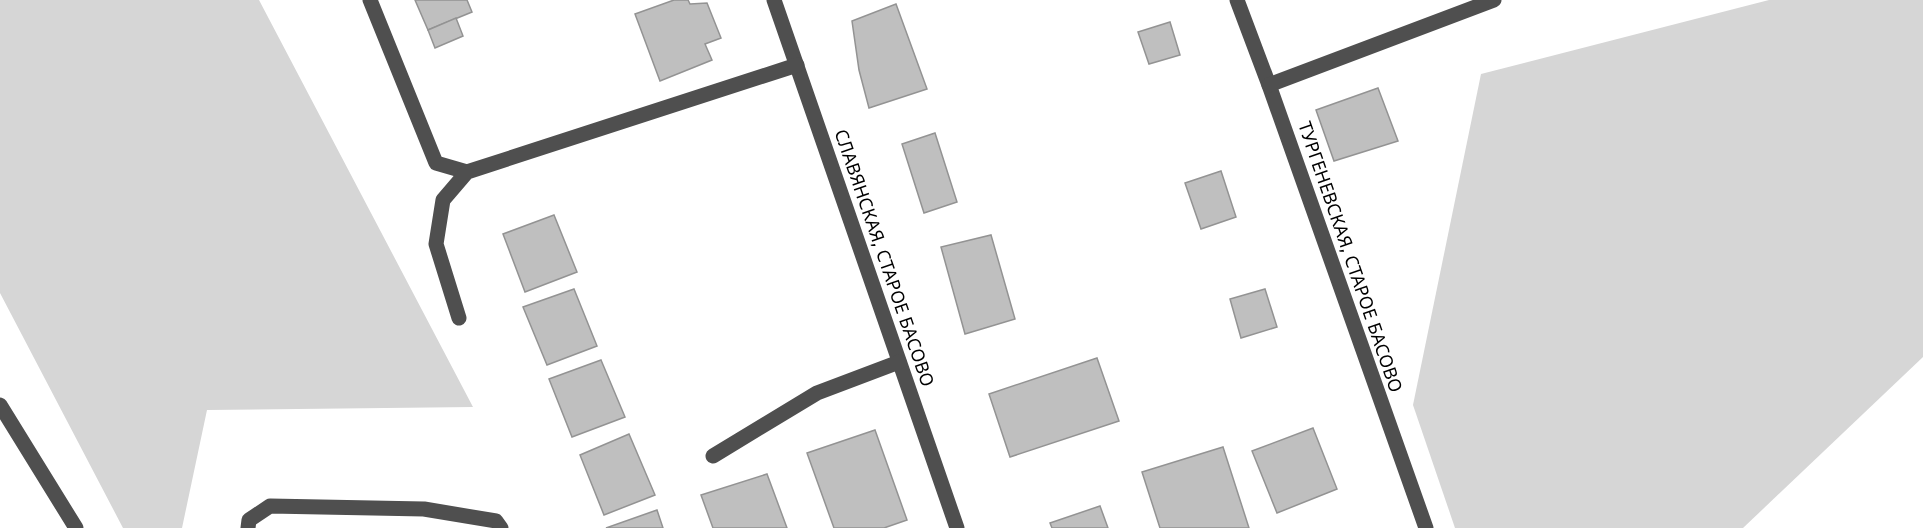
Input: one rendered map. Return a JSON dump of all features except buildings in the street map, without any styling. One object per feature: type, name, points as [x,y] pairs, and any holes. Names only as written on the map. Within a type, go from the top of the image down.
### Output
[{"type":"street","points":[[369,0],[436,163],[467,172]]},
{"type":"street","name":"СЛАВЯНСКАЯ, СТАРОЕ БАСОВО","points":[[774,0],[957,528]]},
{"type":"street","name":"ТУРГЕНЕВСКАЯ, СТАРОЕ БАСОВО","points":[[1237,0],[1426,528]]},
{"type":"street","points":[[1269,85],[1494,0]]},
{"type":"street","points":[[459,318],[436,244],[443,201],[467,172],[797,65]]},
{"type":"street","points":[[713,456],[817,393],[899,362]]},
{"type":"street","points":[[0,405],[76,528]]},
{"type":"street","points":[[248,528],[249,520],[270,506],[424,509],[496,521],[501,528]]},
{"type":"shaded area","points":[[0,0],[259,0],[473,407],[207,410],[182,528],[123,528],[0,293]]},
{"type":"shaded area","points":[[1769,0],[1923,0],[1923,357],[1743,528],[1455,528],[1413,405],[1481,74]]}]
